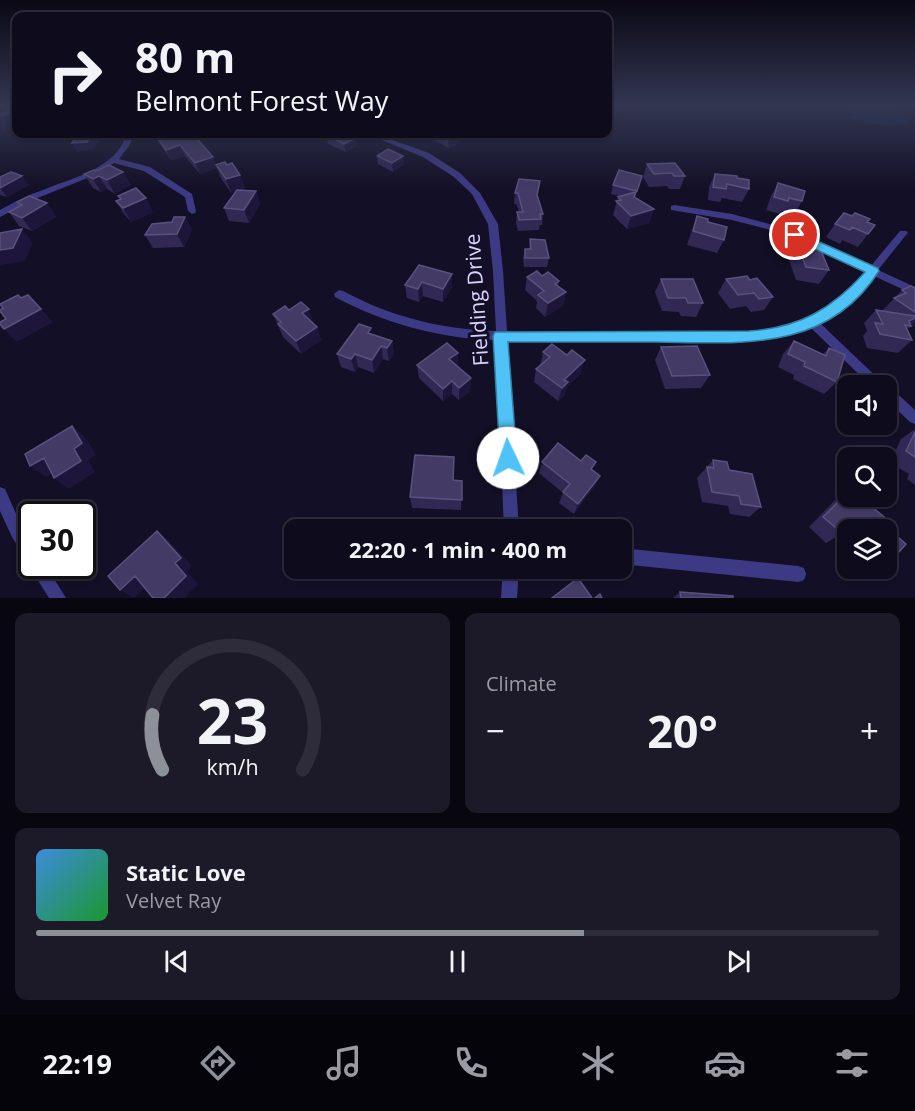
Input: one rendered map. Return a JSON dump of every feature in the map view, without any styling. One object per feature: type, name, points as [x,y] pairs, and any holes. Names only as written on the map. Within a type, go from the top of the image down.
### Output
[{"type":"street","points":[[0,214],[26,199],[87,175],[112,160],[125,147],[128,138]]},
{"type":"street","name":"Fielding Drive","points":[[382,138],[420,152],[445,166],[467,183],[482,203],[495,235],[511,519]]},
{"type":"street","points":[[112,160],[154,172],[189,196],[192,211]]},
{"type":"street","points":[[674,208],[732,217],[781,230],[915,291]]},
{"type":"street","points":[[339,294],[361,307],[459,332],[501,336],[749,337],[781,333],[812,322],[849,300],[903,234]]},
{"type":"street","points":[[812,322],[868,375]]},
{"type":"street","points":[[897,401],[915,418]]},
{"type":"street","points":[[0,494],[18,534]]},
{"type":"street","points":[[632,557],[798,574]]},
{"type":"street","points":[[46,579],[58,598]]},
{"type":"street","points":[[509,598],[510,579]]},
{"type":"building","points":[[75,138],[90,138],[87,142],[72,143]]},
{"type":"building","points":[[158,138],[196,138],[213,157],[195,163],[180,145],[166,150]]},
{"type":"building","points":[[332,138],[356,138],[344,144]]},
{"type":"building","points":[[388,149],[403,156],[392,163],[377,156]]},
{"type":"building","points":[[225,162],[227,165],[232,163],[240,175],[226,179],[216,165]]},
{"type":"building","points":[[675,163],[685,176],[674,176],[672,173],[654,174],[647,164]]},
{"type":"building","points":[[109,165],[123,172],[107,180],[99,176],[93,179],[84,174],[96,171]]},
{"type":"building","points":[[619,170],[642,176],[637,191],[613,185]]},
{"type":"building","points":[[11,172],[22,176],[0,188],[0,177]]},
{"type":"building","points":[[715,174],[737,176],[737,178],[749,180],[749,189],[727,184],[726,189],[713,187]]},
{"type":"building","points":[[519,179],[540,181],[537,195],[543,214],[540,214],[541,219],[519,220],[517,212],[523,212],[518,193],[515,193]]},
{"type":"building","points":[[778,183],[805,191],[802,201],[789,198],[788,201],[774,197]]},
{"type":"building","points":[[136,188],[146,198],[123,208],[116,201],[121,199],[118,196]]},
{"type":"building","points":[[237,190],[256,191],[244,210],[224,208]]},
{"type":"building","points":[[636,192],[634,197],[654,209],[631,216],[616,201],[621,200],[618,197]]},
{"type":"building","points":[[29,196],[47,203],[22,218],[9,212],[22,205],[17,202]]},
{"type":"building","points":[[844,213],[852,216],[855,213],[870,219],[867,222],[875,225],[868,234],[852,227],[850,230],[835,224]]},
{"type":"building","points":[[697,216],[708,219],[708,222],[727,227],[724,240],[693,231]]},
{"type":"building","points":[[174,217],[185,217],[177,234],[145,235],[152,224],[172,222]]},
{"type":"building","points":[[22,229],[13,248],[0,250],[0,233]]},
{"type":"building","points":[[530,239],[545,240],[549,258],[525,258],[525,249],[531,249]]},
{"type":"building","points":[[797,243],[819,246],[829,270],[806,267]]},
{"type":"building","points":[[419,265],[452,274],[443,289],[422,282],[418,289],[405,285]]},
{"type":"building","points":[[537,271],[542,276],[548,272],[559,281],[555,284],[566,292],[548,303],[538,295],[544,291],[527,277]]},
{"type":"building","points":[[747,276],[750,280],[757,278],[773,297],[759,299],[754,293],[738,295],[726,279]]},
{"type":"building","points":[[661,279],[693,279],[703,303],[688,303],[686,298],[668,298]]},
{"type":"building","points":[[911,286],[915,288],[915,312],[894,298],[906,293],[902,290]]},
{"type":"building","points":[[18,295],[21,298],[28,295],[41,309],[4,329],[0,322],[6,319],[0,311],[3,308],[0,304]]},
{"type":"building","points":[[301,302],[309,309],[302,313],[317,327],[296,341],[278,324],[281,322],[273,314],[285,306],[289,310]]},
{"type":"building","points":[[876,310],[915,316],[909,321],[911,326],[905,325],[912,340],[880,334],[875,323],[883,324]]},
{"type":"building","points":[[359,324],[371,328],[368,333],[392,341],[387,348],[381,346],[372,360],[355,354],[351,359],[337,354]]},
{"type":"building","points":[[794,341],[826,356],[829,348],[845,355],[839,375],[837,375],[837,382],[804,366],[805,362],[788,354]]},
{"type":"building","points":[[447,343],[458,353],[449,359],[471,378],[459,388],[452,381],[443,389],[417,365]]},
{"type":"building","points":[[552,344],[567,355],[572,350],[585,360],[564,380],[568,382],[562,388],[536,369],[550,357],[543,352]]},
{"type":"building","points":[[697,346],[710,375],[672,376],[661,347]]},
{"type":"building","points":[[72,426],[82,443],[74,449],[81,461],[54,478],[44,458],[30,466],[25,454]]},
{"type":"building","points":[[915,432],[915,457],[906,451]]},
{"type":"building","points":[[558,443],[581,461],[586,455],[596,462],[591,469],[600,476],[578,504],[563,492],[570,484],[542,462]]},
{"type":"building","points":[[415,455],[454,457],[453,480],[462,481],[462,500],[410,497]]},
{"type":"building","points":[[713,460],[727,462],[729,470],[752,474],[761,507],[741,504],[739,496],[712,492],[707,467],[714,468]]},
{"type":"building","points":[[837,503],[837,507],[872,507],[887,519],[837,519],[837,529],[823,517]]},
{"type":"building","points":[[157,531],[181,558],[175,563],[186,576],[164,598],[153,598],[135,576],[120,590],[108,576]]},
{"type":"building","points":[[897,536],[906,544],[897,554]]},
{"type":"building","points":[[579,579],[592,598],[552,598]]},
{"type":"building","points":[[680,592],[733,596],[733,598],[681,598]]},
{"type":"route","points":[[508,458],[501,336],[717,338],[765,336],[797,328],[812,322],[849,300],[873,271],[795,235]]}]
